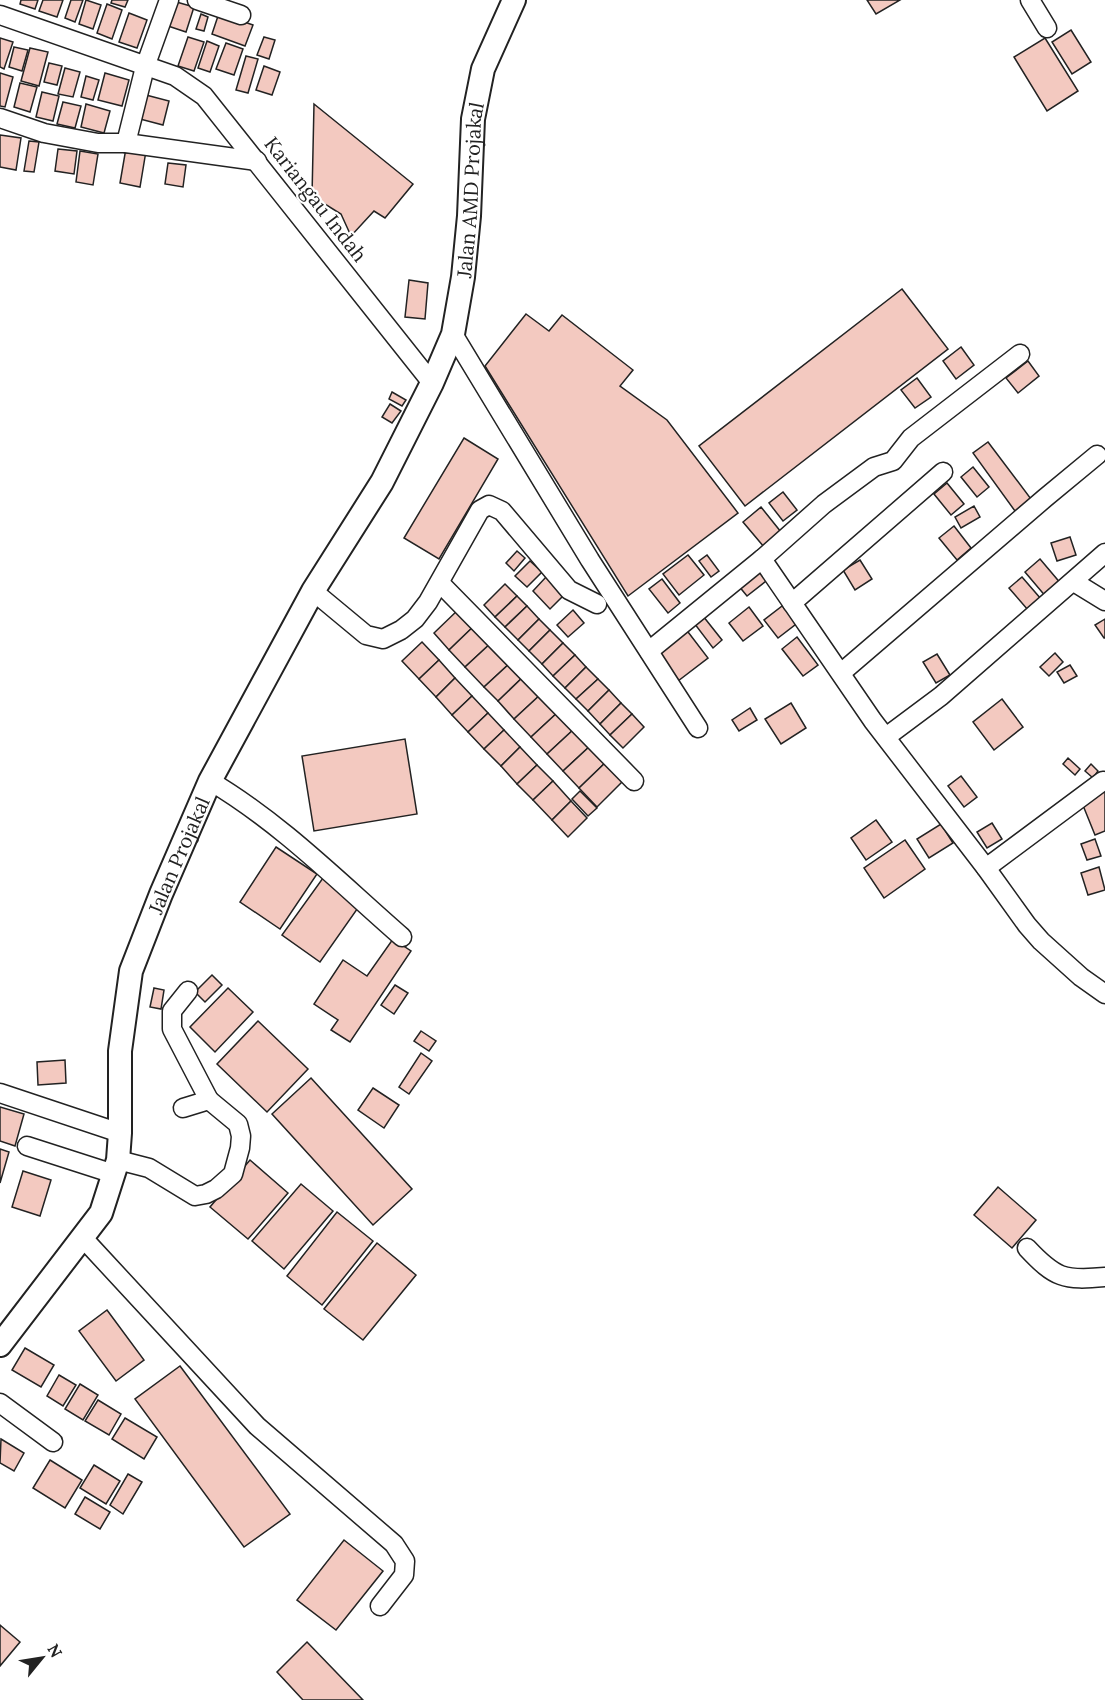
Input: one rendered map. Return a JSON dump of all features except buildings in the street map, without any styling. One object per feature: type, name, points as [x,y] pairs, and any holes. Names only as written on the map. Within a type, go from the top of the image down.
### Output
[{"type":"main road","name":"Jalan AMD Projakal","points":[[432,382],[453,334],[464,277],[469,216],[472,118],[483,69],[514,0]]},
{"type":"main road","name":"Jalan Projakal","points":[[0,1345],[101,1213],[116,1167],[120,1133],[120,1051],[131,971],[161,894],[210,781],[313,591],[381,482],[432,382]]},
{"type":"street","points":[[126,143],[146,67],[169,0]]},
{"type":"street","points":[[197,0],[241,15]]},
{"type":"street","points":[[1030,0],[1047,28]]},
{"type":"street","name":"Kariangau Indah","points":[[0,15],[175,76],[204,96],[432,382]]},
{"type":"street","points":[[0,118],[44,133],[98,143],[126,143],[257,161]]},
{"type":"street","points":[[453,334],[590,560],[698,728]]},
{"type":"street","points":[[649,651],[762,559],[832,498],[874,467],[893,461],[912,438],[1020,354]]},
{"type":"street","points":[[841,673],[1097,455]]},
{"type":"street","points":[[792,603],[943,472]]},
{"type":"street","points":[[313,591],[366,635],[383,639],[401,630],[415,619],[440,584],[480,510],[489,505],[502,511],[569,590],[597,604]]},
{"type":"street","points":[[886,737],[941,696],[1105,553]]},
{"type":"street","points":[[762,559],[862,706],[1027,925],[1041,941],[1081,977],[1105,994]]},
{"type":"street","points":[[1074,582],[1105,601]]},
{"type":"street","points":[[440,584],[634,782]]},
{"type":"street","points":[[210,781],[236,797],[282,832],[402,937]]},
{"type":"street","points":[[986,868],[1103,781]]},
{"type":"street","points":[[27,1146],[116,1167],[149,1168],[195,1196],[216,1189],[232,1174],[240,1148],[241,1136],[238,1124],[209,1100],[172,1029],[172,1011],[188,991]]},
{"type":"street","points":[[0,1093],[120,1133]]},
{"type":"street","points":[[183,1108],[209,1100]]},
{"type":"street","points":[[83,1238],[257,1426],[394,1544],[405,1561],[404,1575],[391,1596],[380,1606]]},
{"type":"street","points":[[1027,1248],[1056,1275],[1078,1278],[1105,1277]]},
{"type":"street","points":[[0,1403],[53,1442]]}]
